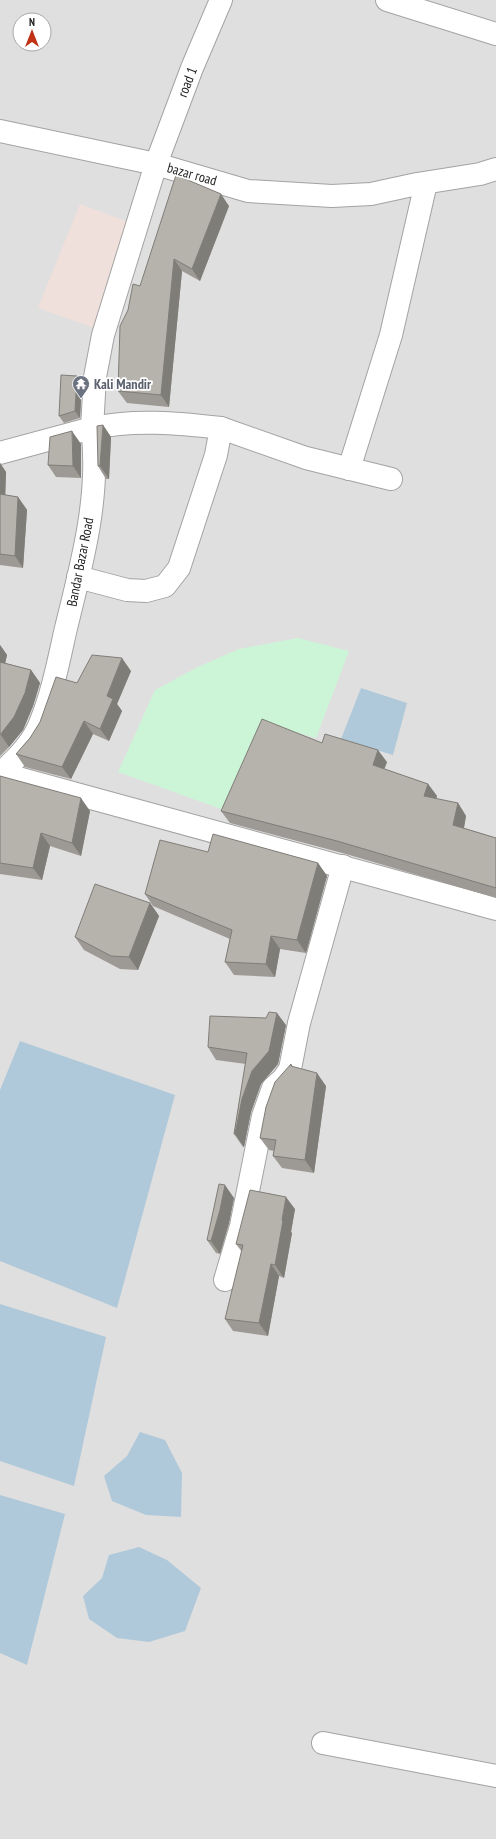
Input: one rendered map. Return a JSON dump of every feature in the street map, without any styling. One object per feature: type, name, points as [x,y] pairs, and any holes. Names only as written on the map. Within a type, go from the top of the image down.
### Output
[{"type":"street","name":"road 1","points":[[156,164],[192,68],[221,0]]},
{"type":"street","points":[[387,0],[496,34]]},
{"type":"street","points":[[0,131],[156,164]]},
{"type":"street","name":"bazar road","points":[[92,428],[95,377],[103,335],[156,164],[248,191],[292,195],[332,196],[371,194],[480,174],[496,169]]},
{"type":"street","points":[[349,469],[391,335],[426,183]]},
{"type":"street","points":[[0,453],[114,423],[139,422],[187,424],[221,428],[306,458],[391,479]]},
{"type":"street","name":"Bandar Bazar Road","points":[[0,773],[26,749],[41,722],[54,677],[87,533],[94,474],[95,452],[92,428]]},
{"type":"street","points":[[78,577],[127,590],[146,591],[165,586],[179,568],[216,455],[221,428]]},
{"type":"street","points":[[0,773],[496,909]]},
{"type":"street","points":[[225,1280],[241,1226],[263,1116],[273,1088],[283,1079],[290,1069],[299,1023],[343,866]]},
{"type":"street","points":[[323,1743],[496,1776]]},
{"type":"shaded area","points":[[0,0],[496,0],[496,1839],[0,1839]]},
{"type":"shaded area","points":[[80,204],[139,226],[103,331],[38,308]]},
{"type":"green space","points":[[298,638],[349,651],[316,738],[264,723],[224,810],[118,772],[155,690],[198,667],[239,649]]},
{"type":"water","points":[[361,688],[407,703],[393,755],[341,739]]},
{"type":"water","points":[[20,1041],[175,1095],[117,1308],[0,1261],[0,1090]]},
{"type":"water","points":[[0,1304],[106,1337],[74,1486],[0,1461]]},
{"type":"water","points":[[140,1432],[165,1440],[182,1473],[181,1517],[146,1515],[112,1501],[104,1476],[127,1456]]},
{"type":"water","points":[[0,1495],[65,1514],[27,1665],[0,1653]]},
{"type":"water","points":[[139,1547],[167,1560],[201,1588],[185,1631],[149,1642],[117,1638],[89,1619],[83,1596],[102,1578],[109,1555]]},
{"type":"building","points":[[176,175],[221,194],[192,269],[174,259],[161,395],[118,391],[120,326],[128,310],[133,284],[140,286]]},
{"type":"building","points":[[61,375],[77,376],[75,411],[59,416]]},
{"type":"building","points":[[103,425],[100,466],[98,466],[97,426]]},
{"type":"building","points":[[72,431],[73,466],[48,465],[50,437]]},
{"type":"building","points":[[0,494],[18,497],[15,556],[0,554]]},
{"type":"building","points":[[92,655],[122,658],[107,696],[113,699],[100,729],[84,721],[62,767],[16,754],[30,738],[40,722],[56,677],[77,683]]},
{"type":"building","points":[[0,662],[31,670],[25,693],[14,717],[0,735]]},
{"type":"building","points":[[262,719],[322,743],[325,734],[378,750],[373,765],[428,784],[424,796],[458,803],[453,825],[496,838],[496,888],[337,841],[221,811]]},
{"type":"building","points":[[0,776],[81,798],[72,843],[41,833],[33,868],[0,863]]},
{"type":"building","points":[[213,834],[318,863],[297,940],[271,936],[266,964],[225,962],[232,930],[145,894],[160,840],[208,852]]},
{"type":"building","points":[[95,884],[150,903],[129,957],[111,956],[75,937]]},
{"type":"building","points":[[269,1012],[277,1013],[269,1051],[252,1071],[242,1099],[234,1134],[247,1053],[208,1047],[210,1016],[266,1018]]},
{"type":"building","points":[[291,1064],[291,1066],[317,1073],[305,1160],[273,1156],[276,1140],[260,1138],[266,1107],[275,1082]]},
{"type":"building","points":[[219,1184],[225,1185],[220,1210],[211,1241],[207,1240]]},
{"type":"building","points":[[250,1190],[286,1197],[275,1265],[271,1264],[259,1323],[225,1319],[243,1245],[236,1244]]},
{"type":"place","name":"Kali Mandir","points":[[81,399]]}]
